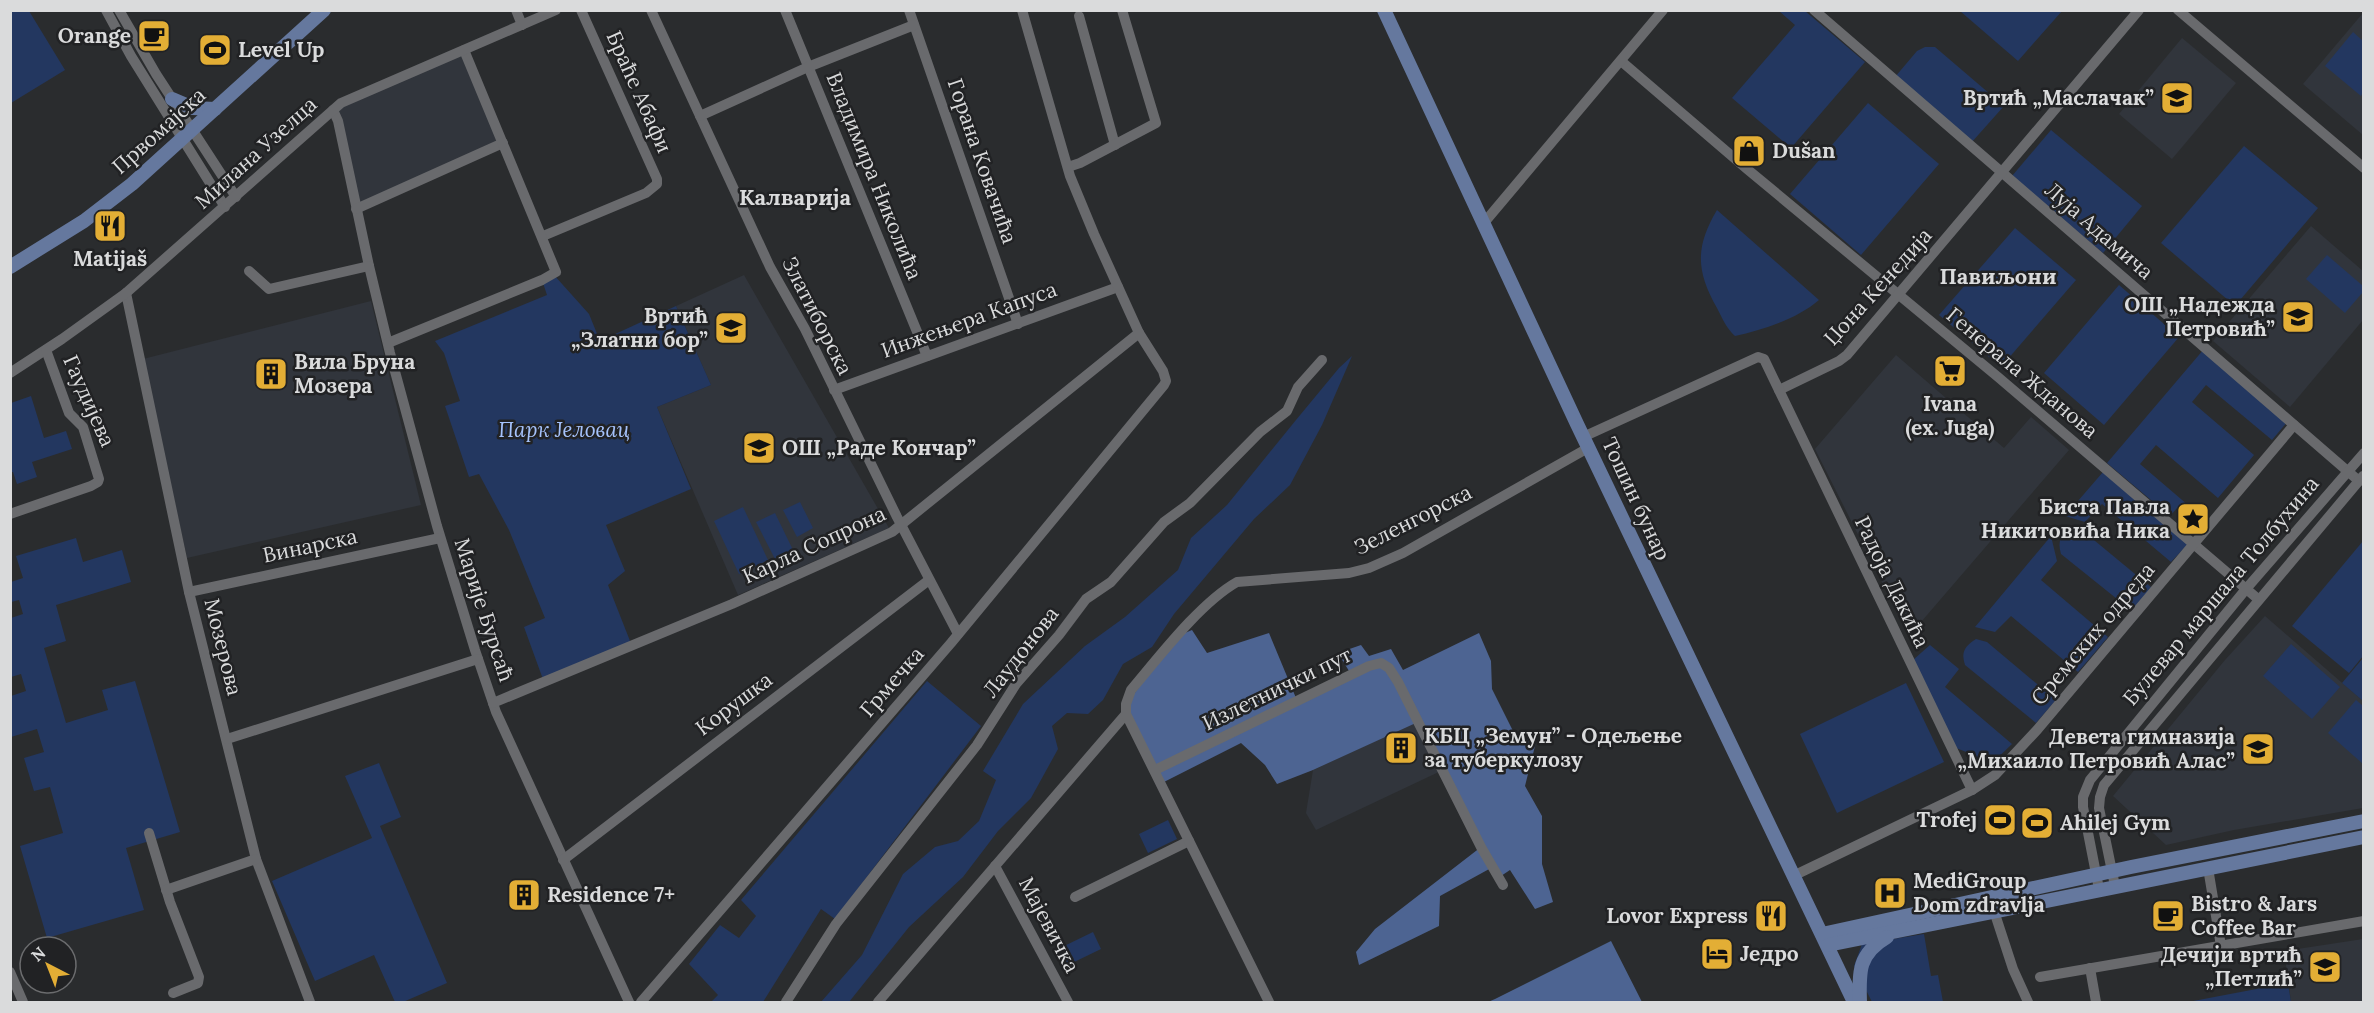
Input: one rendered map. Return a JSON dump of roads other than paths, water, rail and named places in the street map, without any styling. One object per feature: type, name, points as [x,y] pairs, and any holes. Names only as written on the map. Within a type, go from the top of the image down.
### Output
[{"type":"main road","name":"Првомајска","points":[[10,267],[97,212],[132,184],[324,10]]},
{"type":"main road","name":"Тошин бунар","points":[[1384,10],[1586,442],[1854,1002]]},
{"type":"main road","points":[[172,99],[185,106],[215,109]]},
{"type":"main road","points":[[1825,940],[2096,874],[2364,821]]},
{"type":"main road","points":[[1825,940],[1899,931],[2364,837]]},
{"type":"main road","points":[[1860,1002],[1860,970],[1868,950],[1899,931]]},
{"type":"street","points":[[106,10],[131,56],[236,197]]},
{"type":"street","points":[[119,10],[172,99],[225,207]]},
{"type":"street","points":[[516,10],[522,26]]},
{"type":"street","name":"Милана Узелца","points":[[10,373],[126,293],[346,101],[556,10]]},
{"type":"street","name":"Браће Абафи","points":[[543,236],[653,189],[657,184],[657,179],[581,10]]},
{"type":"street","name":"Златиборска","points":[[651,10],[770,267],[805,329],[901,526],[958,634]]},
{"type":"street","name":"Владимира Николића","points":[[785,10],[927,356]]},
{"type":"street","name":"Горана Ковачића","points":[[909,10],[1018,324]]},
{"type":"street","points":[[1022,10],[1068,167],[1094,234],[1139,333]]},
{"type":"street","points":[[1068,167],[1156,123],[1122,10]]},
{"type":"street","points":[[1483,224],[1663,10]]},
{"type":"street","name":"Луја Адамича","points":[[1814,10],[2294,426],[2348,471],[2361,478]]},
{"type":"street","name":"Џона Кенедија","points":[[1779,390],[1842,360],[2139,10]]},
{"type":"street","points":[[2178,10],[2364,168]]},
{"type":"street","points":[[1079,16],[1115,145]]},
{"type":"street","points":[[700,116],[808,67],[914,25]]},
{"type":"street","points":[[388,344],[554,275],[556,268],[464,50]]},
{"type":"street","name":"Генерала Жданова","points":[[1621,61],[2258,599]]},
{"type":"street","name":"Марије Бурсаћ","points":[[333,110],[338,121],[388,344],[440,538],[478,659],[493,704],[629,1002]]},
{"type":"street","points":[[356,209],[502,143]]},
{"type":"street","points":[[249,271],[270,289],[369,266]]},
{"type":"street","name":"Инжењера Капуса","points":[[834,390],[1118,287]]},
{"type":"street","name":"Мозерова","points":[[126,293],[189,592],[256,859],[310,1002]]},
{"type":"street","name":"Грмечка","points":[[641,1002],[958,634],[1162,390],[1166,381],[1162,371],[1139,333]]},
{"type":"street","name":"Карла Сопрона","points":[[493,704],[732,604],[901,526],[1139,333]]},
{"type":"street","name":"Гаудијева","points":[[10,514],[91,486],[99,479],[83,427],[69,413],[46,350]]},
{"type":"street","points":[[1586,442],[1758,357],[1766,361],[1779,390]]},
{"type":"street","name":"Лаудонова","points":[[786,1002],[836,924],[976,745],[1016,684],[1059,635],[1086,599],[1111,582],[1164,522],[1191,503],[1260,432],[1287,411],[1298,387],[1322,360]]},
{"type":"street","name":"Радоја Дакића","points":[[1779,390],[1972,790]]},
{"type":"street","name":"Сремских одреда","points":[[1793,876],[1972,790],[1995,775],[2020,749],[2294,426]]},
{"type":"street","name":"Зеленгорска","points":[[1126,714],[1126,704],[1131,690],[1224,589],[1237,582],[1349,573],[1369,568],[1403,553],[1586,442]]},
{"type":"street","name":"Булевар маршала Толбухина","points":[[2099,889],[2083,807],[2086,788],[2138,720],[2246,589],[2364,453]]},
{"type":"street","name":"Булевар маршала Толбухина","points":[[2115,886],[2099,808],[2104,785],[2361,478]]},
{"type":"street","name":"Винарска","points":[[189,592],[440,538]]},
{"type":"street","name":"Корушка","points":[[563,860],[929,580]]},
{"type":"street","points":[[226,739],[478,659]]},
{"type":"street","name":"Излетнички пут","points":[[1155,770],[1369,666],[1381,663],[1389,668],[1398,682],[1486,857],[1503,885]]},
{"type":"street","points":[[878,1002],[1126,714],[1269,1002]]},
{"type":"street","points":[[149,833],[166,890],[199,980],[173,993]]},
{"type":"street","points":[[1075,897],[1189,841]]},
{"type":"street","points":[[166,890],[256,859]]},
{"type":"street","name":"Мајевичка","points":[[995,866],[1068,1002]]},
{"type":"street","points":[[2208,868],[2222,946]]},
{"type":"street","points":[[1994,911],[2013,969],[2028,1002]]},
{"type":"street","points":[[2040,977],[2364,921]]},
{"type":"street","points":[[2090,968],[2096,1002]]},
{"type":"street","points":[[10,972],[23,1002]]},
{"type":"place","name":"Orange","points":[[154,36]]},
{"type":"place","name":"Level Up","points":[[215,50]]},
{"type":"place","name":"Вртић „Маслачак”","points":[[2177,98]]},
{"type":"place","name":"Dušan","points":[[1749,151]]},
{"type":"place","name":"Matijaš","points":[[110,226]]},
{"type":"place","name":"ОШ „Надежда Петровић”","points":[[2298,317]]},
{"type":"place","name":"Вртић „Златни бор”","points":[[731,328]]},
{"type":"place","name":"Ivana (ex. Juga)","points":[[1950,371]]},
{"type":"place","name":"Вила Бруна Мозера","points":[[271,374]]},
{"type":"place","name":"ОШ „Раде Кончар”","points":[[759,448]]},
{"type":"place","name":"Биста Павла Никитовића Ника","points":[[2193,519]]},
{"type":"place","name":"КБЦ „Земун” - Одељење за туберкулозу","points":[[1401,748]]},
{"type":"place","name":"Девета гимназија „Михаило Петровић Алас”","points":[[2258,749]]},
{"type":"place","name":"Trofej","points":[[2000,820]]},
{"type":"place","name":"Ahilej Gym","points":[[2037,823]]},
{"type":"place","name":"MediGroup Dom zdravlja","points":[[1890,893]]},
{"type":"place","name":"Residence 7+","points":[[524,895]]},
{"type":"place","name":"Lovor Express","points":[[1771,916]]},
{"type":"place","name":"Bistro & Jars Coffee Bar","points":[[2168,916]]},
{"type":"place","name":"Једро","points":[[1717,954]]},
{"type":"place","name":"Дечији вртић „Петлић”","points":[[2325,967]]},
{"type":"district","name":"Калварија","points":[[795,197]]},
{"type":"district","name":"Павиљони","points":[[1998,276]]},
{"type":"park label","name":"Парк Јеловац","points":[[564,430]]}]
